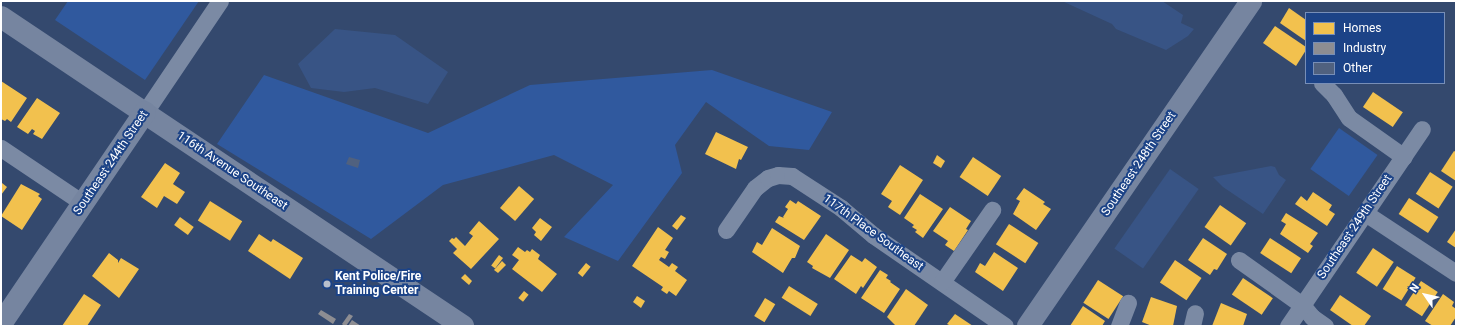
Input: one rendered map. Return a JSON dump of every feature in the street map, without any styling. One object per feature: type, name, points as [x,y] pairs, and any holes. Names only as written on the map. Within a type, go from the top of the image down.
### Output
[{"type":"street","name":"Southeast 244th Street","points":[[1,324],[220,1]]},
{"type":"street","name":"Southeast 248th Street","points":[[1028,326],[1251,1]]},
{"type":"street","name":"116th Avenue Southeast","points":[[1,17],[463,326]]},
{"type":"street","points":[[1323,84],[1334,95],[1349,118],[1404,157]]},
{"type":"street","name":"Southeast 249th Street","points":[[1288,326],[1422,129]]},
{"type":"street","points":[[1,148],[84,203]]},
{"type":"street","name":"117th Place Southeast","points":[[726,230],[755,188],[768,178],[778,175],[792,176],[841,208],[873,235],[1005,326]]},
{"type":"street","points":[[942,282],[992,210]]},
{"type":"street","points":[[1365,212],[1456,273]]},
{"type":"street","points":[[1239,260],[1302,305],[1312,317],[1325,326]]},
{"type":"street","points":[[1119,326],[1128,303]]},
{"type":"shaded area","points":[[68,1],[199,1],[145,80],[55,20]]},
{"type":"shaded area","points":[[1062,1],[1162,1],[1183,15],[1181,23],[1194,29],[1188,36],[1166,50],[1116,29],[1112,24]]},
{"type":"shaded area","points":[[335,29],[395,35],[448,72],[428,104],[375,88],[344,92],[311,88],[298,64]]},
{"type":"shaded area","points":[[712,70],[832,112],[809,150],[769,146],[706,102],[675,145],[682,173],[618,261],[564,237],[613,185],[554,155],[443,185],[371,239],[217,144],[264,75],[428,133],[530,85]]},
{"type":"shaded area","points":[[1339,128],[1378,155],[1349,196],[1310,169]]},
{"type":"shaded area","points":[[1271,166],[1275,167],[1279,175],[1286,180],[1263,214],[1223,187],[1213,177]]},
{"type":"shaded area","points":[[1170,169],[1199,189],[1143,269],[1114,248]]},
{"type":"building: Homes","points":[[1289,8],[1305,19],[1305,40],[1280,23]]},
{"type":"building: Homes","points":[[1275,26],[1305,46],[1305,52],[1296,66],[1263,43]]},
{"type":"building: Homes","points":[[1,81],[27,98],[11,122],[7,119],[5,121],[1,119]]},
{"type":"building: Homes","points":[[1373,92],[1403,112],[1393,127],[1363,107]]},
{"type":"building: Homes","points":[[37,98],[60,113],[42,139],[33,134],[35,131],[32,129],[28,134],[17,127]]},
{"type":"building: Homes","points":[[716,132],[748,147],[741,160],[739,159],[736,169],[705,154]]},
{"type":"building: Homes","points":[[1454,151],[1456,152],[1456,181],[1441,171]]},
{"type":"building: Homes","points":[[937,155],[945,161],[941,168],[933,163]]},
{"type":"building: Homes","points":[[973,157],[1001,176],[988,196],[960,177]]},
{"type":"building: Homes","points":[[165,163],[180,173],[173,184],[185,192],[177,204],[164,196],[157,208],[141,197]]},
{"type":"building: Homes","points":[[900,165],[923,180],[900,215],[888,207],[892,201],[881,194]]},
{"type":"building: Homes","points":[[1430,172],[1453,187],[1438,209],[1416,194]]},
{"type":"building: Homes","points":[[2,183],[7,187],[1,195],[1,185]]},
{"type":"building: Homes","points":[[21,184],[40,194],[38,196],[42,199],[22,230],[1,216]]},
{"type":"building: Homes","points":[[519,186],[534,199],[515,221],[500,208]]},
{"type":"building: Homes","points":[[1024,188],[1045,202],[1043,204],[1051,209],[1036,230],[1013,214],[1020,201],[1016,199]]},
{"type":"building: Homes","points":[[1313,192],[1332,205],[1329,210],[1335,214],[1327,226],[1295,204],[1301,196],[1307,201]]},
{"type":"building: Homes","points":[[920,194],[943,209],[923,238],[915,232],[917,230],[912,227],[914,225],[904,218]]},
{"type":"building: Homes","points":[[1409,198],[1438,217],[1428,233],[1399,214]]},
{"type":"building: Homes","points":[[790,200],[796,204],[798,201],[821,216],[804,240],[775,222],[779,216],[784,218],[783,217],[788,209],[785,207]]},
{"type":"building: Homes","points":[[210,201],[242,221],[230,241],[198,221]]},
{"type":"building: Homes","points":[[1220,205],[1246,223],[1231,245],[1205,227]]},
{"type":"building: Homes","points":[[950,207],[971,221],[966,229],[968,230],[954,251],[945,245],[948,241],[933,231]]},
{"type":"building: Homes","points":[[1286,213],[1318,233],[1310,244],[1313,246],[1308,253],[1280,234],[1286,224],[1281,221]]},
{"type":"building: Homes","points":[[681,215],[686,218],[677,230],[672,226]]},
{"type":"building: Homes","points":[[180,217],[194,227],[188,235],[174,225]]},
{"type":"building: Homes","points":[[540,218],[552,227],[541,241],[534,235],[536,232],[532,228]]},
{"type":"building: Homes","points":[[479,221],[499,239],[471,269],[453,253],[457,249],[449,241],[456,237],[465,246],[473,236],[469,233]]},
{"type":"building: Homes","points":[[1009,224],[1038,243],[1025,263],[996,244]]},
{"type":"building: Homes","points":[[658,227],[673,238],[665,250],[669,252],[665,259],[661,257],[659,260],[669,267],[672,263],[678,267],[675,271],[687,280],[676,296],[669,291],[667,294],[661,290],[663,287],[632,266]]},
{"type":"building: Homes","points":[[772,228],[800,246],[795,258],[792,258],[783,273],[752,252],[757,242],[762,245]]},
{"type":"building: Homes","points":[[1456,229],[1456,248],[1447,242]]},
{"type":"building: Homes","points":[[259,234],[271,242],[273,239],[303,258],[290,279],[248,251]]},
{"type":"building: Homes","points":[[826,234],[849,250],[830,278],[812,268],[813,266],[807,262]]},
{"type":"building: Homes","points":[[1203,238],[1227,254],[1217,270],[1214,269],[1210,275],[1188,260]]},
{"type":"building: Homes","points":[[1270,238],[1301,258],[1291,273],[1260,253]]},
{"type":"building: Homes","points":[[518,247],[525,252],[527,250],[530,252],[532,249],[540,255],[538,259],[557,274],[542,292],[512,269],[519,260],[512,255]]},
{"type":"building: Homes","points":[[1373,248],[1394,262],[1377,287],[1356,273]]},
{"type":"building: Homes","points":[[994,252],[1018,268],[1003,291],[975,272],[980,263],[985,266]]},
{"type":"building: Homes","points":[[109,253],[118,260],[118,263],[121,258],[139,269],[119,298],[92,276]]},
{"type":"building: Homes","points":[[499,255],[503,258],[495,268],[491,265]]},
{"type":"building: Homes","points":[[851,255],[862,262],[865,258],[877,267],[863,288],[861,286],[856,294],[834,279]]},
{"type":"building: Homes","points":[[1175,260],[1202,278],[1186,300],[1160,282]]},
{"type":"building: Homes","points":[[502,261],[506,265],[498,273],[494,270]]},
{"type":"building: Homes","points":[[586,263],[591,267],[582,277],[578,273]]},
{"type":"building: Homes","points":[[1397,266],[1416,278],[1401,301],[1383,289]]},
{"type":"building: Homes","points":[[880,270],[888,275],[886,278],[900,289],[884,313],[861,298]]},
{"type":"building: Homes","points":[[465,274],[472,281],[469,285],[461,278]]},
{"type":"building: Homes","points":[[1243,278],[1273,298],[1262,315],[1232,295]]},
{"type":"building: Homes","points":[[1098,280],[1123,296],[1108,319],[1083,303]]},
{"type":"building: Homes","points":[[1421,281],[1438,292],[1422,316],[1405,305]]},
{"type":"building: Homes","points":[[789,286],[818,304],[810,316],[782,298]]},
{"type":"building: Homes","points":[[906,289],[928,305],[914,326],[896,326],[887,317]]},
{"type":"building: Homes","points":[[524,291],[529,295],[523,302],[518,298]]},
{"type":"building: Homes","points":[[84,294],[101,305],[87,326],[62,326]]},
{"type":"building: Homes","points":[[1443,294],[1454,302],[1452,306],[1456,309],[1456,317],[1450,326],[1433,326],[1425,321]]},
{"type":"building: Homes","points":[[1340,295],[1371,316],[1364,326],[1353,326],[1330,310]]},
{"type":"building: Homes","points":[[637,296],[645,301],[641,308],[633,302]]},
{"type":"building: Homes","points":[[1151,297],[1177,306],[1173,326],[1152,326],[1142,322]]},
{"type":"building: Homes","points":[[765,298],[775,304],[764,322],[754,316]]},
{"type":"building: Homes","points":[[1221,303],[1247,314],[1243,326],[1212,326]]},
{"type":"building: Homes","points":[[1083,306],[1105,321],[1102,326],[1070,326]]},
{"type":"building: Homes","points":[[955,314],[973,326],[951,326],[947,324]]},
{"type":"building: Industry","points":[[321,310],[336,319],[333,324],[318,314]]},
{"type":"building: Industry","points":[[349,314],[353,316],[346,326],[344,326],[342,324]]},
{"type":"building: Industry","points":[[352,320],[361,326],[348,326]]},
{"type":"building: Other","points":[[349,157],[360,160],[358,168],[346,164]]},
{"type":"place","name":"Kent Police/Fire Training Center","points":[[327,284]]}]
